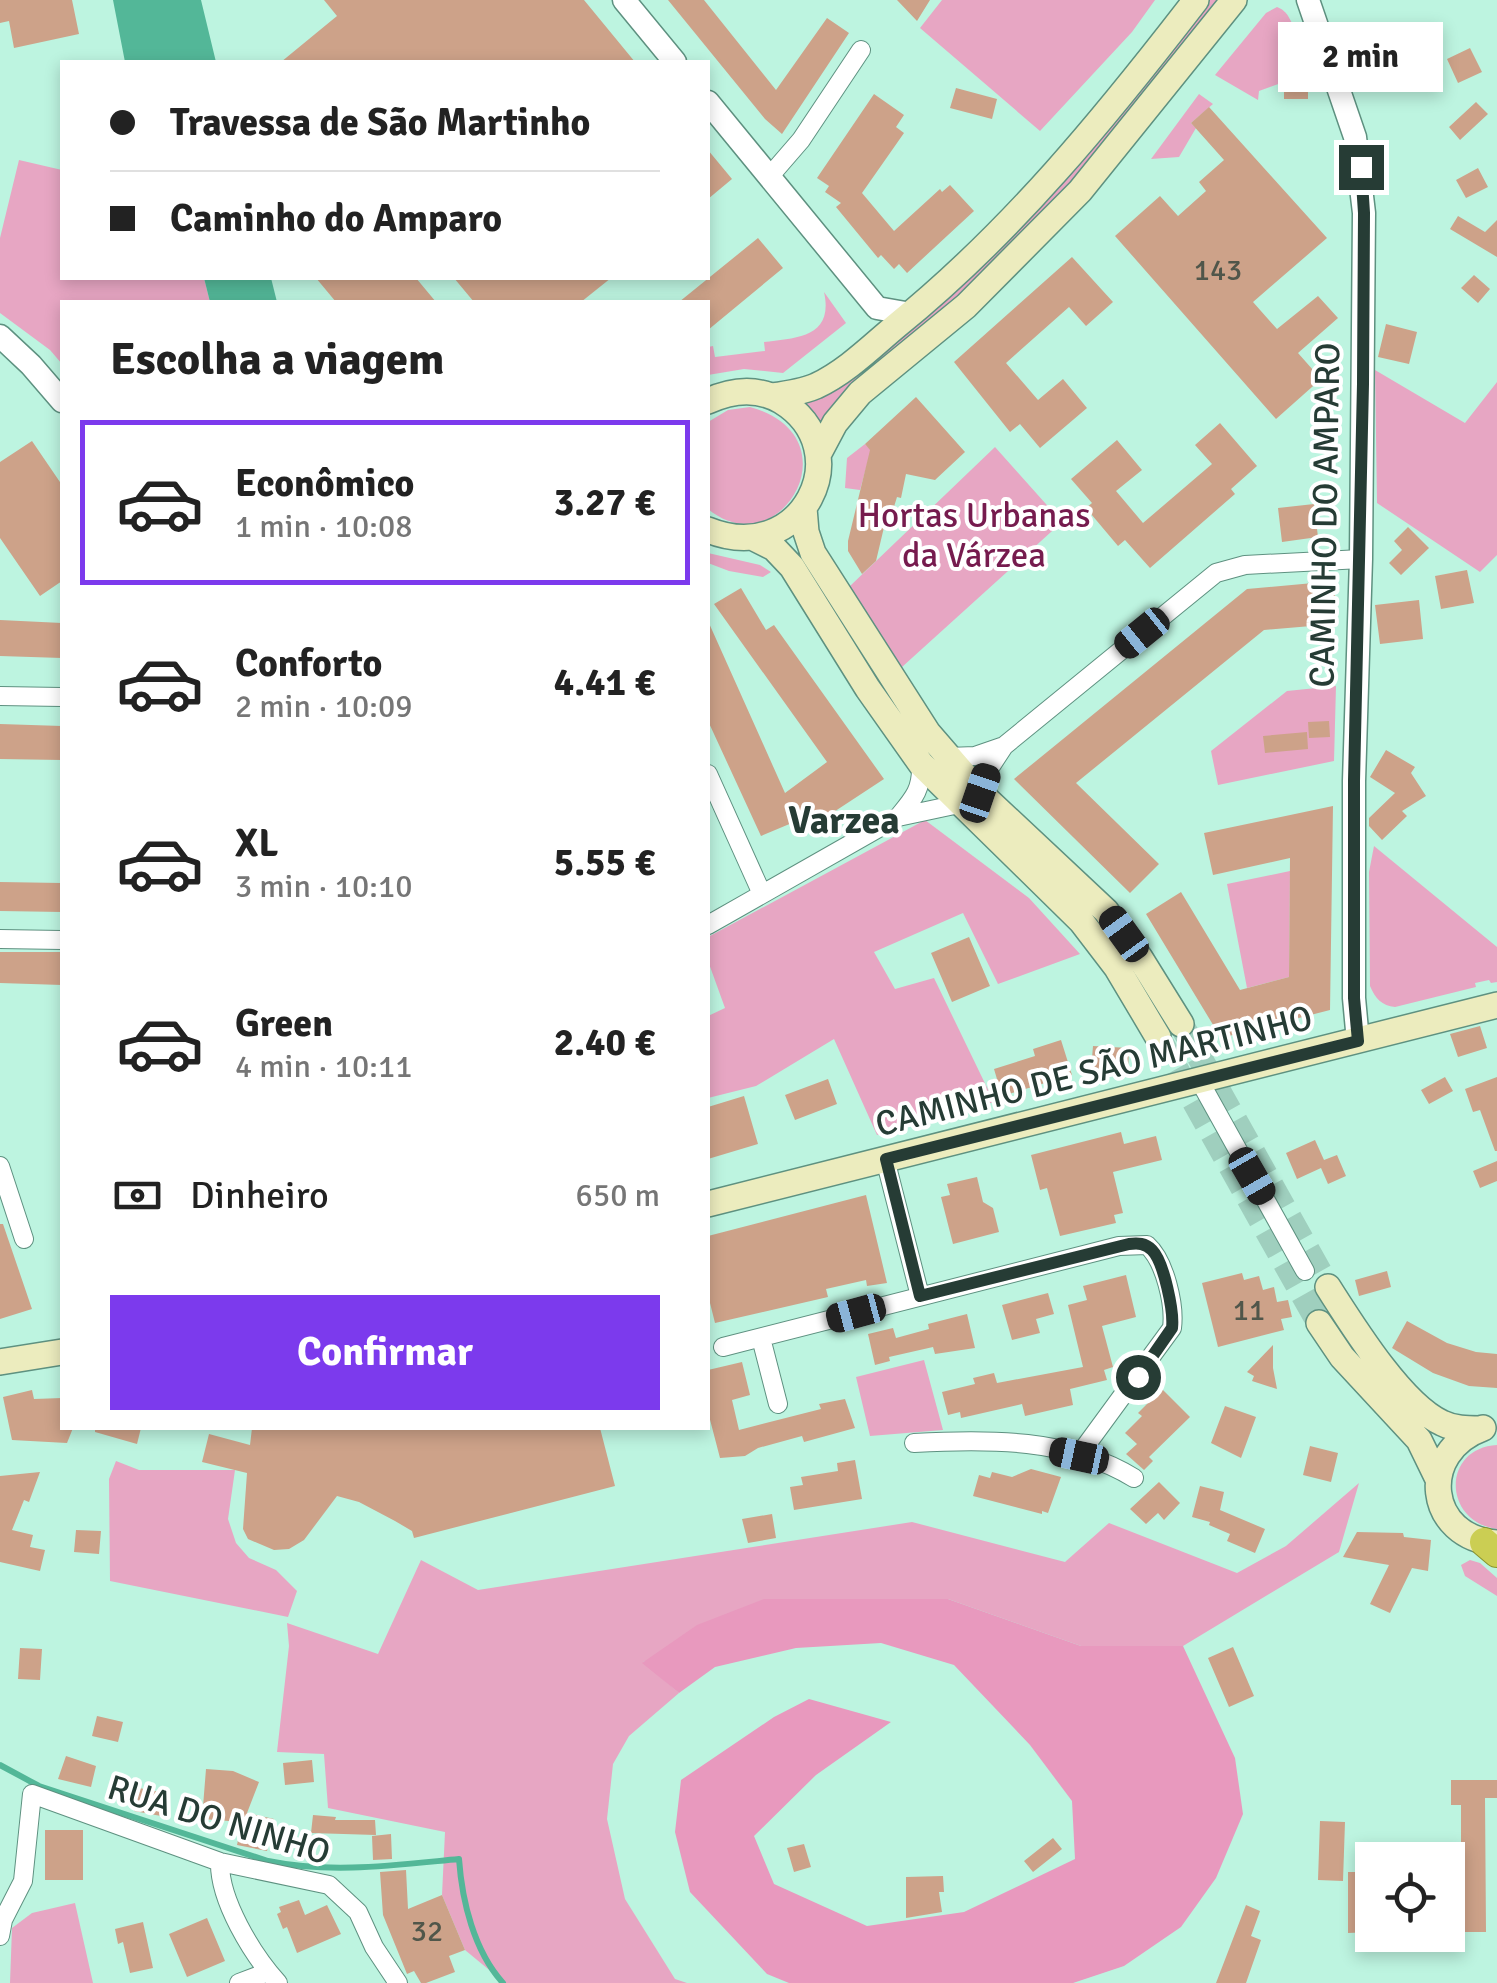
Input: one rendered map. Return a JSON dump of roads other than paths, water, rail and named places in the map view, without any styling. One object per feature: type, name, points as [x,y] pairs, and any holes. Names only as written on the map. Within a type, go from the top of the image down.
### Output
[{"type":"main road","points":[[710,401],[734,392],[772,396],[797,393],[830,379],[911,314],[1020,212],[1086,139],[1196,0]]},
{"type":"main road","points":[[710,531],[754,538],[776,532],[804,508],[813,492],[818,456],[834,423],[860,393],[966,306],[1080,191],[1234,0]]},
{"type":"main road","points":[[772,396],[803,420],[818,456]]},
{"type":"main road","points":[[804,508],[813,553],[898,690],[948,758],[969,798]]},
{"type":"main road","points":[[754,538],[774,548],[792,566],[868,689],[921,764],[969,798],[1106,911],[1140,958],[1170,1030]]},
{"type":"main road","name":"CAMINHO DE SÃO MARTINHO","points":[[710,1203],[1497,1005]]},
{"type":"main road","points":[[1328,1287],[1356,1332],[1420,1408],[1450,1426],[1488,1428]]},
{"type":"main road","points":[[1319,1324],[1342,1357],[1419,1440],[1438,1479],[1442,1508],[1450,1520],[1468,1535],[1493,1546]]},
{"type":"main road","points":[[0,1362],[60,1352]]},
{"type":"main road","points":[[1438,1479],[1442,1462],[1452,1448],[1464,1436],[1488,1428]]},
{"type":"street","points":[[624,0],[673,60]]},
{"type":"street","name":"CAMINHO DO AMPARO","points":[[1308,0],[1356,137],[1362,173],[1361,558],[1354,781],[1354,998],[1358,1041]]},
{"type":"street","points":[[769,177],[802,140],[861,50]]},
{"type":"street","points":[[710,104],[877,308],[911,314]]},
{"type":"street","points":[[874,344],[877,308]]},
{"type":"street","points":[[0,336],[32,365],[60,399]]},
{"type":"street","points":[[710,925],[898,817],[969,798],[1004,746],[1216,573],[1245,565],[1361,558]]},
{"type":"street","points":[[0,696],[60,698]]},
{"type":"street","points":[[948,758],[974,756],[1004,746]]},
{"type":"street","points":[[898,817],[918,794],[921,764]]},
{"type":"street","points":[[710,778],[762,894]]},
{"type":"street","points":[[0,939],[60,940]]},
{"type":"street","points":[[1199,1080],[1306,1271]]},
{"type":"street","points":[[886,1159],[920,1296]]},
{"type":"street","points":[[0,1166],[24,1240]]},
{"type":"street","points":[[723,1347],[1129,1244],[1146,1245],[1161,1265],[1174,1319],[1172,1328],[1079,1456]]},
{"type":"street","points":[[762,1338],[778,1404]]},
{"type":"street","points":[[914,1443],[1008,1440],[1079,1456],[1118,1468],[1134,1478]]},
{"type":"street","name":"RUA DO NINHO","points":[[0,1936],[23,1881],[32,1794],[220,1862],[329,1885],[358,1912],[374,1947],[398,1983]]},
{"type":"street","points":[[220,1862],[224,1896],[273,1977],[239,1983]]},
{"type":"waterway","points":[[0,1765],[39,1786],[268,1861],[340,1868],[459,1859],[471,1925],[484,1956],[503,1983]]},
{"type":"tunnel","points":[[1181,1024],[1328,1287]]},
{"type":"tunnel","points":[[1158,1037],[1319,1323]]},
{"type":"district","name":"Varzea","points":[[844,820]]},
{"type":"park label","name":"Hortas Urbanas da Várzea","points":[[974,535]]}]
